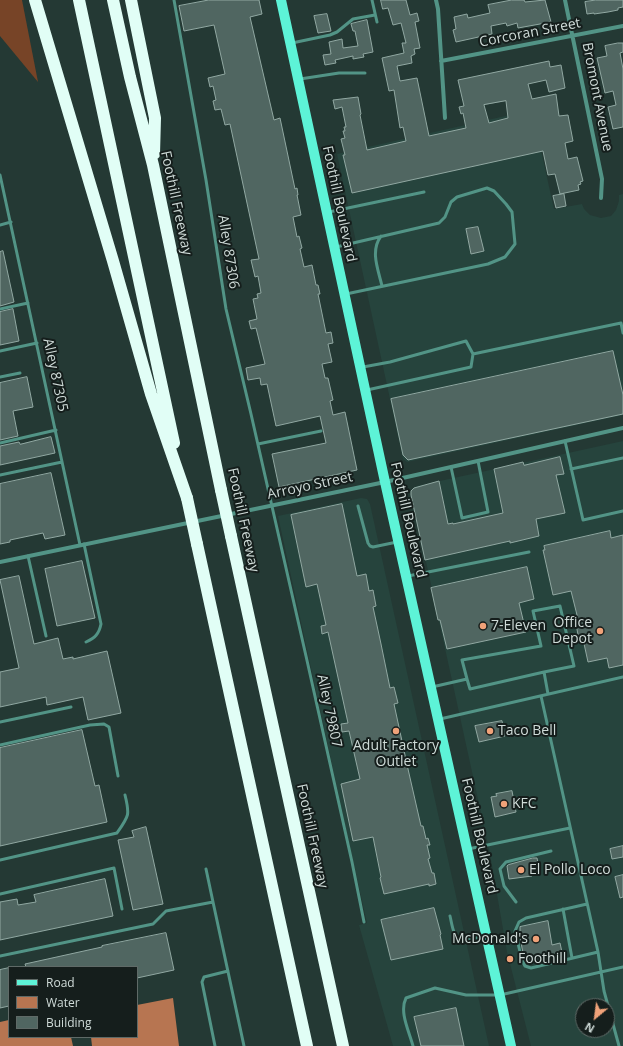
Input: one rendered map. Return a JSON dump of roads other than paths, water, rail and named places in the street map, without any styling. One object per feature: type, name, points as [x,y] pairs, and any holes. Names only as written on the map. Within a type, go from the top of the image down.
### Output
[{"type":"highway","points":[[36,0],[151,394],[186,498]]},
{"type":"highway","points":[[79,0],[186,498],[307,1046]]},
{"type":"highway","name":"Foothill Freeway","points":[[113,0],[130,77],[153,165],[221,490],[342,1046]]},
{"type":"highway","points":[[131,0],[155,118],[153,165]]},
{"type":"main road","name":"Foothill Boulevard","points":[[280,0],[385,482],[511,1046]]},
{"type":"street","points":[[436,0],[438,9],[445,118]]},
{"type":"street","name":"Bromont Avenue","points":[[565,0],[602,179],[601,198]]},
{"type":"street","name":"Corcoran Street","points":[[441,61],[623,26]]},
{"type":"street","name":"Arroyo Street","points":[[0,562],[385,482],[623,428]]},
{"type":"lane","name":"Alley 87306","points":[[174,0],[206,180],[226,309],[271,506]]},
{"type":"lane","points":[[372,0],[377,22]]},
{"type":"lane","points":[[290,43],[330,35],[337,32],[353,19],[375,15]]},
{"type":"lane","points":[[298,79],[339,73],[365,73]]},
{"type":"lane","name":"Alley 87305","points":[[0,175],[62,462],[101,624],[97,635],[93,640],[86,642]]},
{"type":"lane","points":[[335,248],[439,222],[445,217],[451,202],[457,197],[486,188],[494,191],[512,212],[515,244],[505,256],[488,264],[345,294]]},
{"type":"lane","points":[[327,213],[424,192]]},
{"type":"lane","points":[[0,225],[11,222]]},
{"type":"lane","points":[[381,236],[376,243],[374,252],[382,286]]},
{"type":"lane","points":[[0,308],[28,303]]},
{"type":"lane","points":[[473,354],[621,323],[623,333]]},
{"type":"lane","points":[[361,368],[390,362],[466,341],[473,354],[471,368],[365,390]]},
{"type":"lane","points":[[0,351],[37,343]]},
{"type":"lane","points":[[0,378],[20,373]]},
{"type":"lane","points":[[0,443],[56,430]]},
{"type":"lane","points":[[258,444],[321,431]]},
{"type":"lane","points":[[565,441],[583,520],[623,511]]},
{"type":"lane","points":[[571,469],[623,458]]},
{"type":"lane","points":[[450,467],[462,518],[488,512],[478,461]]},
{"type":"lane","points":[[0,475],[62,462]]},
{"type":"lane","name":"Alley 79807","points":[[271,506],[364,922]]},
{"type":"lane","points":[[358,506],[370,546],[373,547],[399,541]]},
{"type":"lane","points":[[406,576],[529,552]]},
{"type":"lane","points":[[28,556],[46,636]]},
{"type":"lane","points":[[560,606],[574,666],[544,672],[470,689],[462,660],[541,646],[533,611],[560,606]]},
{"type":"lane","points":[[544,672],[548,694]]},
{"type":"lane","points":[[438,719],[623,677]]},
{"type":"lane","points":[[431,687],[467,679]]},
{"type":"lane","points":[[541,696],[598,952],[601,972],[619,1046]]},
{"type":"lane","points":[[0,722],[71,707]]},
{"type":"lane","points":[[0,745],[90,725],[104,724],[109,727],[118,776]]},
{"type":"lane","points":[[0,860],[117,833],[125,823],[129,813],[125,795]]},
{"type":"lane","points":[[467,849],[570,828]]},
{"type":"lane","points":[[516,902],[504,886],[500,869],[502,865],[506,862],[551,851]]},
{"type":"lane","points":[[0,894],[114,868],[122,909]]},
{"type":"lane","points":[[206,869],[244,1046]]},
{"type":"lane","points":[[0,956],[153,924],[166,911],[213,902]]},
{"type":"lane","points":[[587,904],[526,918],[518,922],[515,931],[522,960],[525,966],[531,968],[598,952]]},
{"type":"lane","points":[[563,909],[572,958]]},
{"type":"lane","points":[[450,916],[458,940],[462,941],[487,936]]},
{"type":"lane","points":[[413,1046],[403,1011],[403,1003],[406,998],[435,988],[466,995],[500,995],[623,966]]},
{"type":"lane","points":[[215,1046],[202,982],[204,977],[228,971]]},
{"type":"water","points":[[173,998],[179,1046],[92,1046],[91,1038],[138,1038],[138,1005]]},
{"type":"water","points":[[8,1020],[8,1038],[71,1038],[73,1046],[0,1046],[0,1022]]},
{"type":"place","name":"7-Eleven","points":[[483,626]]},
{"type":"place","name":"Office Depot","points":[[600,631]]},
{"type":"place","name":"Adult Factory Outlet","points":[[396,731]]},
{"type":"place","name":"Taco Bell","points":[[490,731]]},
{"type":"place","name":"KFC","points":[[504,804]]},
{"type":"place","name":"El Pollo Loco","points":[[521,870]]},
{"type":"place","name":"McDonald's","points":[[536,939]]},
{"type":"place","name":"Foothill","points":[[510,959]]}]
